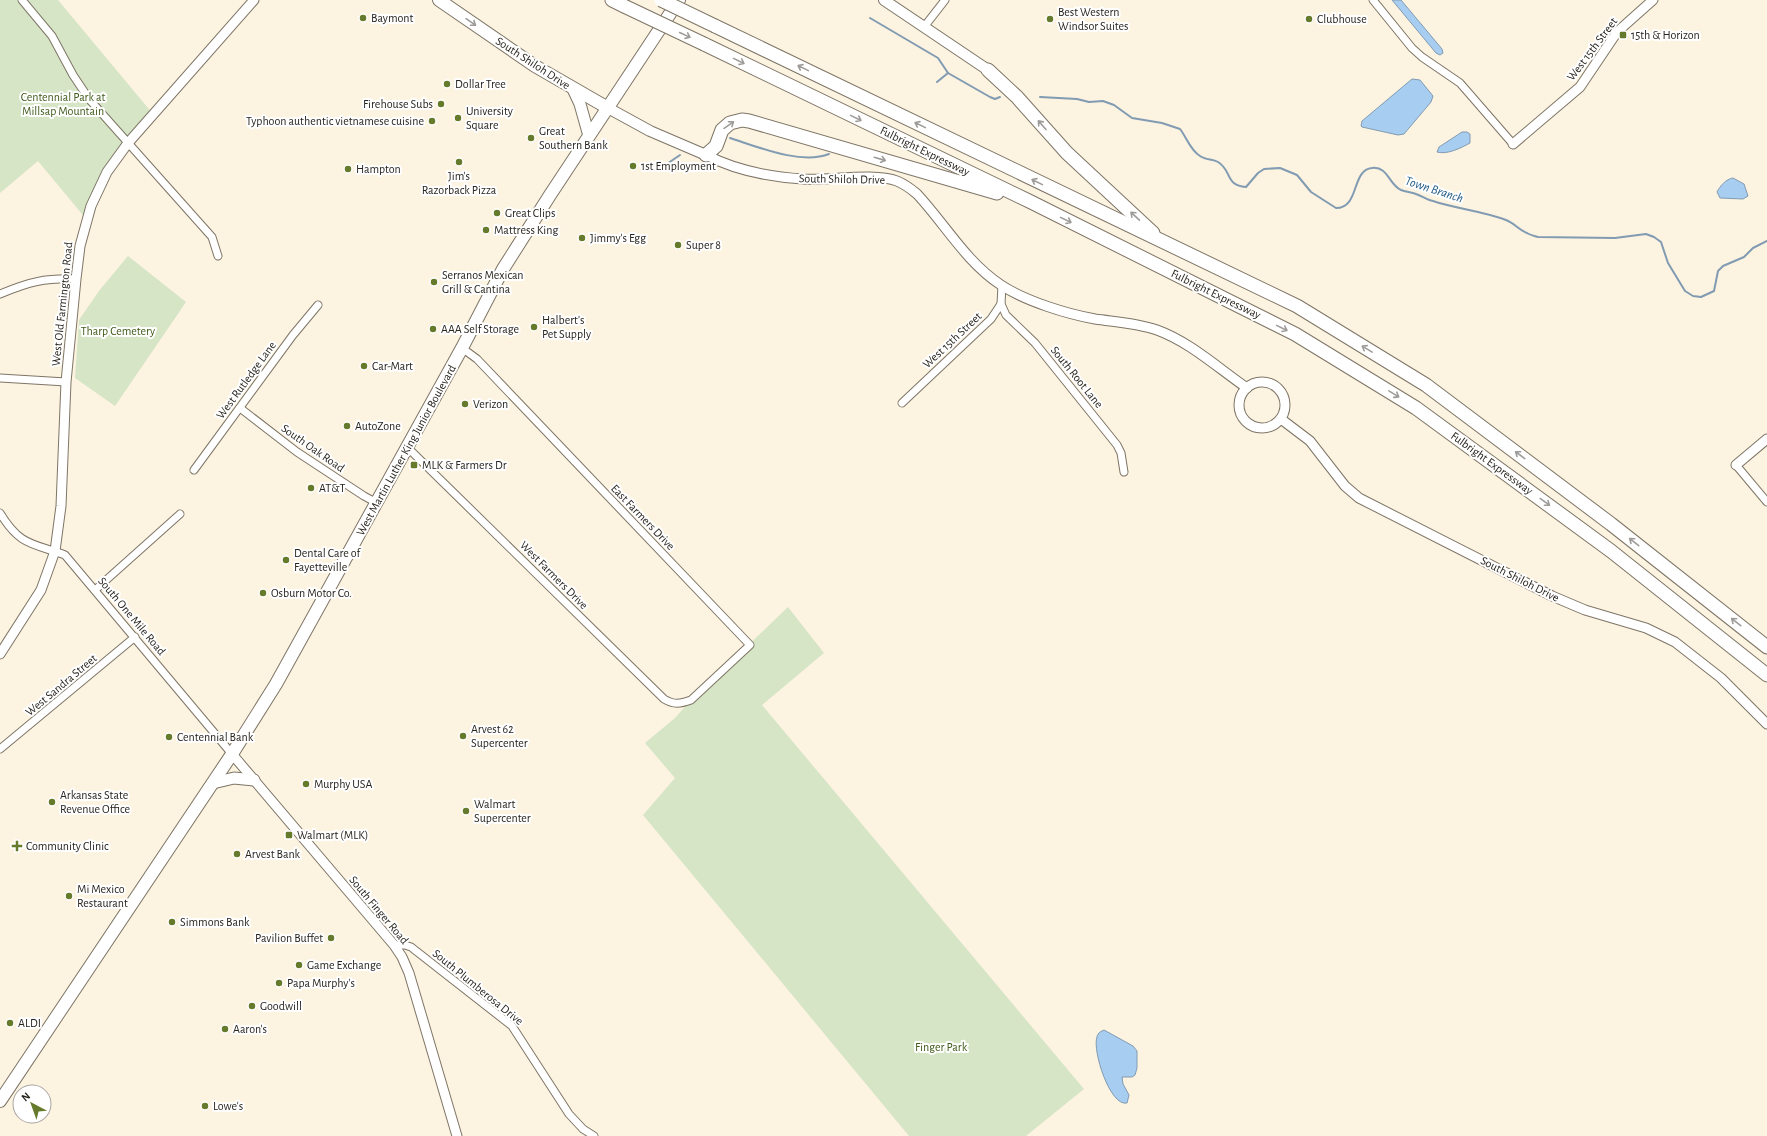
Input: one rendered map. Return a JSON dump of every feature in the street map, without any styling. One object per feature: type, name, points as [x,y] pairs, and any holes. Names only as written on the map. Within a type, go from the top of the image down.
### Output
[{"type":"highway","name":"South Shiloh Drive","points":[[438,0],[535,66],[608,108]]},
{"type":"highway","name":"Fulbright Expressway","points":[[612,0],[1031,202],[1295,334],[1416,408],[1611,551],[1767,675]]},
{"type":"highway","name":"Fulbright Expressway","points":[[662,0],[1297,306],[1426,384],[1611,524],[1767,647]]},
{"type":"highway","name":"West Martin Luther King Junior Boulevard","points":[[0,1101],[232,754],[291,658],[504,269],[589,136],[679,0]]},
{"type":"highway","points":[[988,70],[1017,97],[1066,153],[1163,242]]},
{"type":"highway","points":[[706,155],[716,146],[722,130],[730,123],[742,120],[749,121],[1031,202]]},
{"type":"main road","points":[[884,0],[988,70]]},
{"type":"main road","points":[[573,89],[580,104],[589,136]]},
{"type":"main road","name":"South Shiloh Drive","points":[[608,108],[650,131],[706,155]]},
{"type":"main road","points":[[213,783],[234,778],[254,780]]},
{"type":"street","points":[[22,0],[52,36],[80,87],[212,237],[218,256]]},
{"type":"street","name":"West Old Farmington Road","points":[[0,654],[41,590],[55,551],[61,506],[66,382],[76,279],[80,246],[91,206],[108,172],[128,143],[254,0]]},
{"type":"street","points":[[924,28],[945,0]]},
{"type":"street","points":[[1373,0],[1412,48],[1422,57],[1460,83],[1513,144]]},
{"type":"street","name":"West 15th Street","points":[[1513,144],[1580,86],[1617,32],[1653,0]]},
{"type":"street","name":"South Shiloh Drive","points":[[706,155],[742,169],[778,176],[803,179],[882,178],[895,180],[907,186],[917,194],[976,264],[1002,285],[1032,300],[1073,314],[1158,330],[1184,343],[1246,388]]},
{"type":"street","points":[[0,294],[26,283],[38,280],[52,278],[76,279]]},
{"type":"street","name":"West 15th Street","points":[[902,404],[991,320],[1001,304],[1002,285]]},
{"type":"street","name":"South Root Lane","points":[[1001,304],[1006,315],[1042,351],[1117,445],[1123,461],[1124,472]]},
{"type":"street","name":"West Rutledge Lane","points":[[194,470],[293,335],[318,305]]},
{"type":"street","name":"East Farmers Drive","points":[[462,348],[477,359],[750,645],[691,700]]},
{"type":"street","points":[[0,378],[66,382]]},
{"type":"street","points":[[1263,381],[1277,386],[1285,398],[1285,413],[1275,425],[1268,428],[1252,426],[1245,421],[1241,415],[1239,407],[1240,399],[1246,388],[1255,382],[1263,381]]},
{"type":"street","name":"South Oak Road","points":[[240,408],[297,452],[377,503]]},
{"type":"street","name":"South Shiloh Drive","points":[[1281,419],[1310,441],[1345,486],[1359,498],[1552,596],[1585,610],[1646,628],[1675,642],[1721,678],[1767,724]]},
{"type":"street","points":[[1767,439],[1736,465],[1767,502]]},
{"type":"street","name":"West Farmers Drive","points":[[407,447],[664,699],[671,704],[681,704],[691,700]]},
{"type":"street","name":"South One Mile Road","points":[[0,513],[19,538],[30,544],[65,554],[232,754]]},
{"type":"street","points":[[95,590],[180,514]]},
{"type":"street","name":"West Sandra Street","points":[[0,749],[135,638]]},
{"type":"street","name":"South Finger Road","points":[[232,754],[394,945],[402,957],[409,973],[457,1136]]},
{"type":"street","name":"South Plumberosa Drive","points":[[394,945],[405,945],[411,947],[512,1026],[520,1035],[569,1114],[582,1129],[594,1136]]},
{"type":"green space","name":"Centennial Park at Millsap Mountain","points":[[0,0],[58,0],[153,114],[118,156],[87,220],[38,161],[0,193]]},
{"type":"green space","name":"Tharp Cemetery","points":[[128,256],[186,302],[115,406],[75,378],[79,320],[99,291]]},
{"type":"green space","name":"Finger Park","points":[[788,607],[824,653],[762,705],[1084,1089],[1026,1136],[909,1136],[643,815],[675,778],[645,743],[675,718],[691,700]]},
{"type":"water","points":[[1392,0],[1401,0],[1442,49],[1443,53],[1440,55],[1436,53]]},
{"type":"water","points":[[1412,79],[1420,80],[1433,96],[1431,102],[1404,134],[1398,135],[1361,126],[1362,121]]},
{"type":"water","points":[[1462,132],[1467,132],[1470,134],[1470,143],[1449,152],[1437,152],[1439,147]]},
{"type":"water","points":[[1733,178],[1744,184],[1748,196],[1743,199],[1720,198],[1717,192],[1718,190],[1726,181]]},
{"type":"water","points":[[1104,1030],[1133,1046],[1137,1051],[1137,1068],[1135,1075],[1132,1077],[1122,1077],[1123,1084],[1129,1095],[1127,1103],[1121,1102],[1114,1096],[1100,1065],[1096,1044],[1097,1036]]},
{"type":"waterway","points":[[870,18],[938,58],[948,73],[990,97],[995,99],[1000,97]]},
{"type":"waterway","points":[[937,82],[948,73]]},
{"type":"waterway","name":"Town Branch","points":[[1040,97],[1077,99],[1089,102],[1103,101],[1114,105],[1132,118],[1162,123],[1180,129],[1191,147],[1202,157],[1216,161],[1222,165],[1235,184],[1246,187],[1258,173],[1264,169],[1280,168],[1297,175],[1311,192],[1336,208],[1344,206],[1349,202],[1361,175],[1365,170],[1377,168],[1382,170],[1397,188],[1401,190],[1414,193],[1442,204],[1479,212],[1509,221],[1524,232],[1538,237],[1615,238],[1646,234],[1661,242],[1668,263],[1685,291],[1693,296],[1701,297],[1714,291],[1718,271],[1723,266],[1744,257],[1753,248],[1767,241]]},
{"type":"waterway","points":[[730,138],[780,154],[806,157],[818,157],[829,154]]},
{"type":"waterway","points":[[658,170],[680,155]]},
{"type":"place","name":"Baymont","points":[[363,18]]},
{"type":"place","name":"Best Western Windsor Suites","points":[[1050,19]]},
{"type":"place","name":"Clubhouse","points":[[1309,19]]},
{"type":"place","name":"15th & Horizon","points":[[1623,35]]},
{"type":"place","name":"Dollar Tree","points":[[447,84]]},
{"type":"place","name":"Firehouse Subs","points":[[441,104]]},
{"type":"place","name":"University Square","points":[[458,118]]},
{"type":"place","name":"Typhoon authentic vietnamese cuisine","points":[[432,121]]},
{"type":"place","name":"Great Southern Bank","points":[[531,138]]},
{"type":"place","name":"Jim's Razorback Pizza","points":[[459,162]]},
{"type":"place","name":"1st Employment","points":[[633,166]]},
{"type":"place","name":"Hampton","points":[[348,169]]},
{"type":"place","name":"Great Clips","points":[[497,213]]},
{"type":"place","name":"Mattress King","points":[[486,230]]},
{"type":"place","name":"Jimmy's Egg","points":[[582,238]]},
{"type":"place","name":"Super 8","points":[[678,245]]},
{"type":"place","name":"Serranos Mexican Grill & Cantina","points":[[434,282]]},
{"type":"place","name":"Halbert's Pet Supply","points":[[534,327]]},
{"type":"place","name":"AAA Self Storage","points":[[433,329]]},
{"type":"place","name":"Car-Mart","points":[[364,366]]},
{"type":"place","name":"Verizon","points":[[465,404]]},
{"type":"place","name":"AutoZone","points":[[347,426]]},
{"type":"place","name":"MLK & Farmers Dr","points":[[414,465]]},
{"type":"place","name":"AT&T","points":[[311,488]]},
{"type":"place","name":"Dental Care of Fayetteville","points":[[286,560]]},
{"type":"place","name":"Osburn Motor Co.","points":[[263,593]]},
{"type":"place","name":"Arvest 62 Supercenter","points":[[463,736]]},
{"type":"place","name":"Centennial Bank","points":[[169,737]]},
{"type":"place","name":"Murphy USA","points":[[306,784]]},
{"type":"place","name":"Arkansas State Revenue Office","points":[[52,802]]},
{"type":"place","name":"Walmart Supercenter","points":[[466,811]]},
{"type":"place","name":"Walmart (MLK)","points":[[289,835]]},
{"type":"place","name":"Community Clinic","points":[[17,846]]},
{"type":"place","name":"Arvest Bank","points":[[237,854]]},
{"type":"place","name":"Mi Mexico Restaurant","points":[[69,896]]},
{"type":"place","name":"Simmons Bank","points":[[172,922]]},
{"type":"place","name":"Pavilion Buffet","points":[[331,938]]},
{"type":"place","name":"Game Exchange","points":[[299,965]]},
{"type":"place","name":"Papa Murphy's","points":[[279,983]]},
{"type":"place","name":"Goodwill","points":[[252,1006]]},
{"type":"place","name":"ALDI","points":[[10,1023]]},
{"type":"place","name":"Aaron's","points":[[225,1029]]},
{"type":"place","name":"Lowe's","points":[[205,1106]]}]
